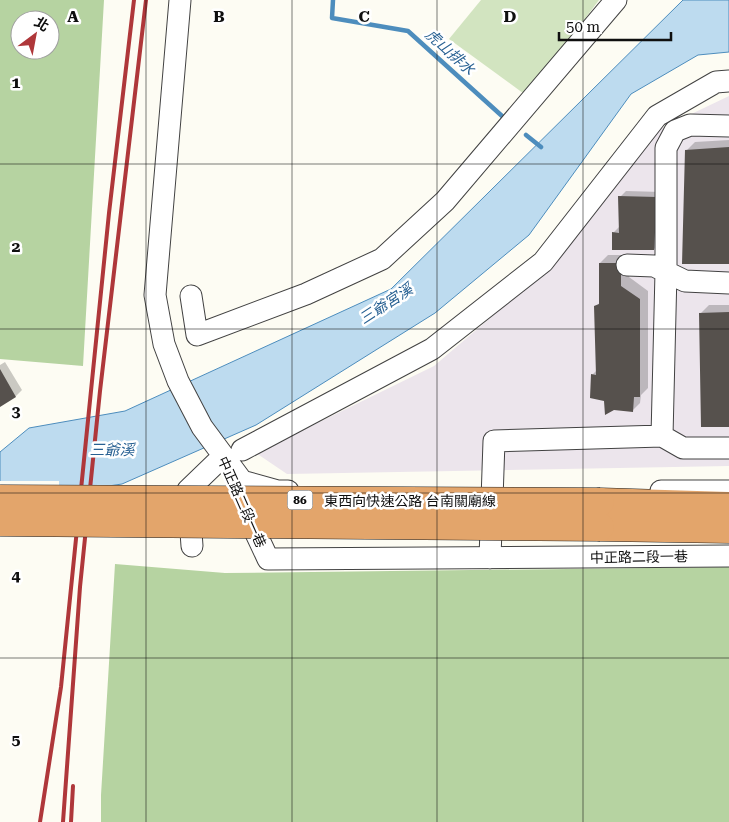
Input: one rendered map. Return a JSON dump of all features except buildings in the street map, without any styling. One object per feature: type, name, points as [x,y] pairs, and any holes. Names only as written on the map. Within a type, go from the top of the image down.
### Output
[{"type":"highway","name":"東西向快速公路 台南關廟線","points":[[0,498],[600,514],[729,529]]},
{"type":"highway","name":"東西向快速公路 台南關廟線","points":[[0,522],[600,514],[729,506]]},
{"type":"street","points":[[180,0],[155,295],[164,344],[178,381],[217,457],[188,490],[192,546]]},
{"type":"street","points":[[191,296],[197,335],[306,294],[382,259],[445,202],[616,0]]},
{"type":"street","points":[[242,450],[432,349],[542,262],[657,116],[716,82],[729,81]]},
{"type":"street","points":[[662,436],[666,272],[666,148],[675,131],[690,125],[729,126]]},
{"type":"street","points":[[627,265],[654,266],[685,281],[729,283]]},
{"type":"street","points":[[490,558],[494,440],[662,436],[682,448],[729,448]]},
{"type":"street","name":"中正路二段一巷","points":[[217,457],[242,481],[278,491],[729,491]]},
{"type":"street","name":"中正路二段一巷","points":[[217,457],[268,559],[729,556]]},
{"type":"shaded area","points":[[729,96],[729,466],[287,474],[256,453],[434,366],[551,266],[660,129]]},
{"type":"green space","points":[[0,0],[104,0],[83,366],[0,359]]},
{"type":"green space","points":[[481,0],[599,0],[527,96],[449,39]]},
{"type":"green space","points":[[115,564],[225,573],[729,567],[729,822],[101,822]]},
{"type":"water","name":"三爺溪","points":[[683,0],[729,0],[729,52],[698,55],[631,94],[529,235],[435,313],[256,425],[122,484],[41,496],[0,525],[0,452],[29,428],[125,411],[391,289]]},
{"type":"pier","points":[[0,481],[59,481],[59,496],[0,528]]},
{"type":"waterway","name":"虎山排水","points":[[333,0],[332,18],[408,31],[502,116]]},
{"type":"waterway","name":"虎山排水","points":[[526,135],[541,147]]},
{"type":"railway","points":[[40,822],[61,687],[109,213],[134,0]]},
{"type":"railway","points":[[63,822],[80,587],[100,391],[146,0]]},
{"type":"railway","points":[[71,822],[73,786]]},
{"type":"water label","name":"三爺宮溪","points":[[386,304]]}]
